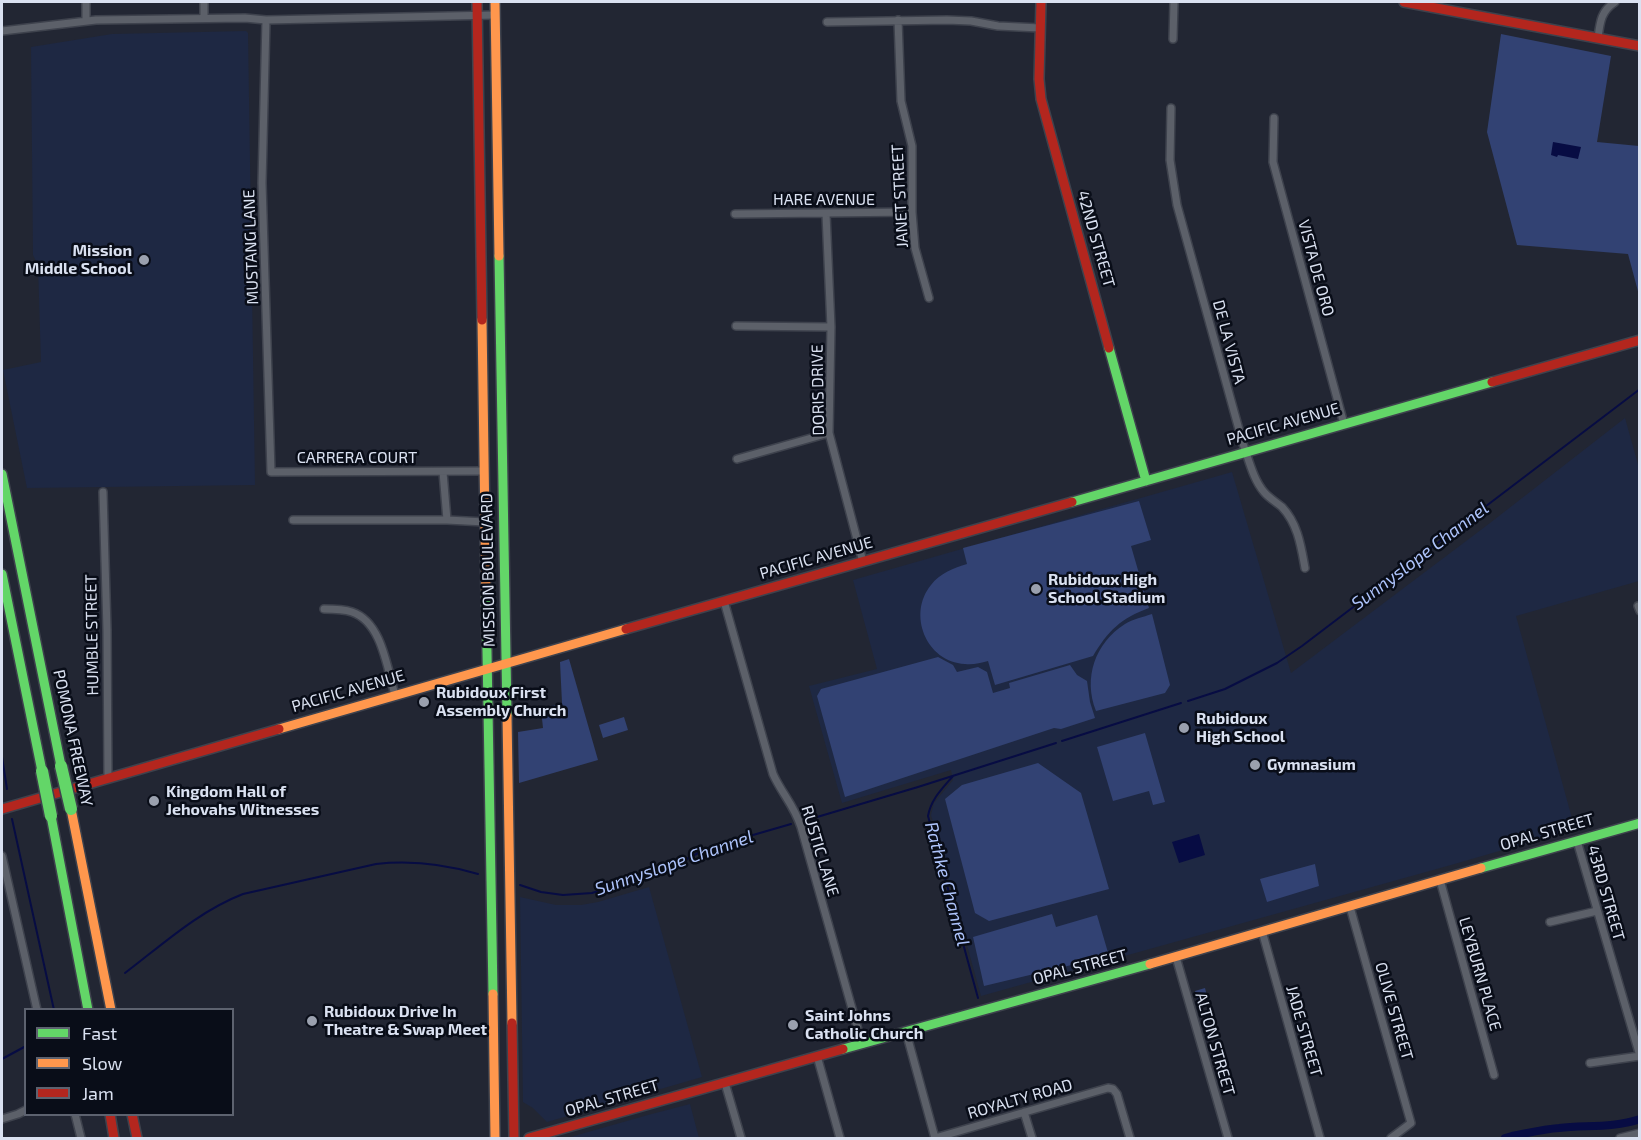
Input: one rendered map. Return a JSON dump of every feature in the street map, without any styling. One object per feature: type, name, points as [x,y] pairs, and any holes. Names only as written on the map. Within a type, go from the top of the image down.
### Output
[{"type":"main road","name":"MISSION BOULEVARD","points":[[477,2],[495,1138]]},
{"type":"main road","name":"MISSION BOULEVARD","points":[[495,2],[514,1138]]},
{"type":"main road","name":"42ND STREET","points":[[1041,2],[1039,79],[1041,99],[1146,481]]},
{"type":"main road","points":[[1404,2],[1640,46]]},
{"type":"main road","name":"PACIFIC AVENUE","points":[[2,809],[1640,340]]},
{"type":"main road","name":"POMONA FREEWAY","points":[[2,474],[111,1008]]},
{"type":"main road","points":[[2,574],[87,1004]]},
{"type":"main road","name":"OPAL STREET","points":[[529,1138],[1176,957],[1640,823]]},
{"type":"main road","points":[[110,1116],[114,1138]]},
{"type":"main road","points":[[132,1116],[137,1138]]},
{"type":"street","points":[[86,2],[87,21]]},
{"type":"street","points":[[204,2],[204,18]]},
{"type":"street","points":[[1173,39],[1174,2]]},
{"type":"street","points":[[1598,38],[1600,21],[1605,10],[1615,2]]},
{"type":"street","points":[[2,31],[87,21],[204,18],[245,18],[266,21],[495,15]]},
{"type":"street","name":"JANET STREET","points":[[898,20],[901,100],[912,146],[912,212],[915,248],[929,298]]},
{"type":"street","name":"MUSTANG LANE","points":[[266,21],[262,183],[271,472]]},
{"type":"street","points":[[827,22],[971,21],[998,26],[1040,28]]},
{"type":"street","name":"DE LA VISTA","points":[[1172,108],[1170,159],[1177,205],[1246,452],[1263,491],[1283,508],[1292,521],[1300,541],[1305,568]]},
{"type":"street","name":"VISTA DE ORO","points":[[1274,118],[1273,162],[1344,424]]},
{"type":"street","name":"HARE AVENUE","points":[[735,214],[912,212]]},
{"type":"street","name":"DORIS DRIVE","points":[[826,214],[831,327],[829,433],[863,562]]},
{"type":"street","points":[[736,327],[831,327]]},
{"type":"street","points":[[737,459],[829,433]]},
{"type":"street","points":[[443,471],[447,520]]},
{"type":"street","name":"CARRERA COURT","points":[[271,472],[484,471]]},
{"type":"street","name":"HUMBLE STREET","points":[[103,492],[108,778]]},
{"type":"street","points":[[292,520],[485,522]]},
{"type":"street","name":"RUSTIC LANE","points":[[723,601],[773,774],[791,802],[801,827],[862,1044]]},
{"type":"street","points":[[324,609],[352,612],[367,620],[377,634],[395,695]]},
{"type":"street","name":"43RD STREET","points":[[1577,841],[1640,1056]]},
{"type":"street","points":[[2,856],[37,1008]]},
{"type":"street","name":"LEYBURN PLACE","points":[[1440,880],[1494,1075]]},
{"type":"street","name":"OLIVE STREET","points":[[1350,907],[1411,1123],[1391,1138]]},
{"type":"street","points":[[1550,922],[1597,911]]},
{"type":"street","name":"JADE STREET","points":[[1262,931],[1320,1138]]},
{"type":"street","name":"ALTON STREET","points":[[1176,957],[1228,1138]]},
{"type":"street","points":[[906,1032],[935,1138]]},
{"type":"street","points":[[817,1056],[840,1138]]},
{"type":"street","points":[[1590,1063],[1640,1056]]},
{"type":"street","points":[[725,1083],[741,1138]]},
{"type":"street","name":"ROYALTY ROAD","points":[[935,1138],[1108,1088],[1113,1089],[1117,1094],[1130,1138]]},
{"type":"street","points":[[2,1119],[24,1111]]},
{"type":"street","points":[[1024,1112],[1032,1138]]},
{"type":"street","points":[[76,1116],[81,1138]]},
{"type":"street","points":[[1620,1138],[1640,1133]]},
{"type":"shaded area","name":"Mission Middle School","points":[[246,31],[248,33],[255,485],[27,488],[3,370],[41,362],[38,265],[33,255],[31,47],[112,34]]},
{"type":"shaded area","points":[[1501,34],[1611,56],[1597,142],[1639,146],[1639,295],[1628,254],[1517,245],[1487,132]]},
{"type":"shaded area","points":[[1553,142],[1581,147],[1578,159],[1551,155]]},
{"type":"shaded area","name":"Rubidoux High School","points":[[1625,418],[1639,468],[1639,581],[1516,616],[1575,829],[981,996],[931,815],[934,803],[953,780],[951,770],[842,803],[809,686],[877,669],[853,580],[1232,472],[1291,673]]},
{"type":"shaded area","name":"Rubidoux High School Stadium","points":[[1139,501],[1151,540],[1131,546],[1149,608],[1116,626],[1093,656],[995,685],[988,661],[965,664],[951,661],[931,646],[924,635],[921,622],[924,597],[939,577],[967,564],[963,548]]},
{"type":"shaded area","points":[[1152,614],[1170,685],[1165,693],[1096,711],[1091,686],[1094,662],[1099,651],[1106,641],[1125,624]]},
{"type":"shaded area","points":[[938,657],[953,665],[957,672],[978,667],[987,672],[993,693],[1010,688],[1009,683],[1070,665],[1077,675],[1087,681],[1095,718],[1061,729],[1054,728],[845,797],[817,696],[821,689]]},
{"type":"shaded area","points":[[569,659],[598,760],[519,783],[518,732],[543,728],[541,709],[562,703],[560,662]]},
{"type":"shaded area","points":[[624,717],[628,730],[603,738],[599,725]]},
{"type":"shaded area","points":[[1145,733],[1165,802],[1153,805],[1149,791],[1113,801],[1097,747]]},
{"type":"shaded area","points":[[1038,763],[1081,793],[1109,889],[989,921],[975,913],[945,799],[962,785]]},
{"type":"shaded area","points":[[1199,834],[1205,855],[1179,863],[1172,842]]},
{"type":"shaded area","points":[[1315,864],[1319,886],[1267,902],[1260,879]]},
{"type":"shaded area","points":[[649,887],[702,1077],[547,1122],[523,1102],[520,897],[556,905],[581,905]]},
{"type":"shaded area","points":[[1052,914],[1056,927],[1097,915],[1109,956],[984,986],[973,937]]},
{"type":"shaded area","points":[[1205,988],[1208,1000],[1206,1005],[1200,1009],[1195,991]]},
{"type":"shaded area","points":[[690,1104],[699,1138],[567,1138],[648,1115]]},
{"type":"waterway","name":"Sunnyslope Channel","points":[[1188,701],[1225,689],[1277,663],[1302,646],[1640,389]]},
{"type":"waterway","name":"Sunnyslope Channel","points":[[1062,741],[1181,703]]},
{"type":"waterway","name":"Sunnyslope Channel","points":[[807,820],[1056,743]]},
{"type":"waterway","name":"Sunnyslope Channel","points":[[2,757],[7,789]]},
{"type":"waterway","name":"Rathke Channel","points":[[953,776],[934,799],[928,816],[978,998]]},
{"type":"waterway","name":"Sunnyslope Channel","points":[[12,819],[54,1008]]},
{"type":"waterway","name":"Sunnyslope Channel","points":[[520,885],[541,892],[563,895],[592,893],[667,869],[708,848],[791,824]]},
{"type":"waterway","name":"Sunnyslope Channel","points":[[125,973],[196,919],[243,894],[376,864],[402,862],[428,864],[478,874]]},
{"type":"waterway","name":"Sunnyslope Channel","points":[[2,1059],[24,1047]]},
{"type":"waterway","points":[[1505,1138],[1548,1129],[1610,1125],[1640,1119]]},
{"type":"traffic: fast","points":[[499,256],[507,715]]},
{"type":"traffic: fast","points":[[1109,348],[1146,481]]},
{"type":"traffic: fast","points":[[1072,502],[1492,382]]},
{"type":"traffic: fast","points":[[2,474],[61,766]]},
{"type":"traffic: fast","points":[[2,574],[42,771]]},
{"type":"traffic: fast","points":[[486,595],[493,994]]},
{"type":"traffic: fast","points":[[61,766],[71,809]]},
{"type":"traffic: fast","points":[[42,771],[51,816]]},
{"type":"traffic: fast","points":[[51,816],[88,1008]]},
{"type":"traffic: fast","points":[[1481,868],[1640,823]]},
{"type":"traffic: fast","points":[[843,1049],[1150,964]]},
{"type":"traffic: slow","points":[[495,2],[499,256]]},
{"type":"traffic: slow","points":[[482,320],[486,595]]},
{"type":"traffic: slow","points":[[279,729],[626,629]]},
{"type":"traffic: slow","points":[[507,715],[512,1023]]},
{"type":"traffic: slow","points":[[71,809],[111,1008]]},
{"type":"traffic: slow","points":[[1150,964],[1481,868]]},
{"type":"traffic: slow","points":[[493,994],[495,1138]]},
{"type":"traffic: jam","points":[[477,2],[482,320]]},
{"type":"traffic: jam","points":[[1041,2],[1039,79],[1041,99],[1109,348]]},
{"type":"traffic: jam","points":[[1404,2],[1640,46]]},
{"type":"traffic: jam","points":[[1492,382],[1640,340]]},
{"type":"traffic: jam","points":[[626,629],[1072,502]]},
{"type":"traffic: jam","points":[[2,809],[279,729]]},
{"type":"traffic: jam","points":[[512,1023],[514,1138]]},
{"type":"traffic: jam","points":[[529,1138],[843,1049]]},
{"type":"traffic: jam","points":[[110,1116],[114,1138]]},
{"type":"traffic: jam","points":[[132,1116],[137,1138]]},
{"type":"place","name":"Mission Middle School","points":[[144,260]]},
{"type":"place","name":"Rubidoux High School Stadium","points":[[1036,589]]},
{"type":"place","name":"Rubidoux First Assembly Church","points":[[424,702]]},
{"type":"place","name":"Rubidoux High School","points":[[1184,728]]},
{"type":"place","name":"Gymnasium","points":[[1255,765]]},
{"type":"place","name":"Kingdom Hall of Jehovahs Witnesses","points":[[154,801]]},
{"type":"place","name":"Rubidoux Drive In Theatre & Swap Meet","points":[[312,1021]]},
{"type":"place","name":"Saint Johns Catholic Church","points":[[793,1025]]}]
